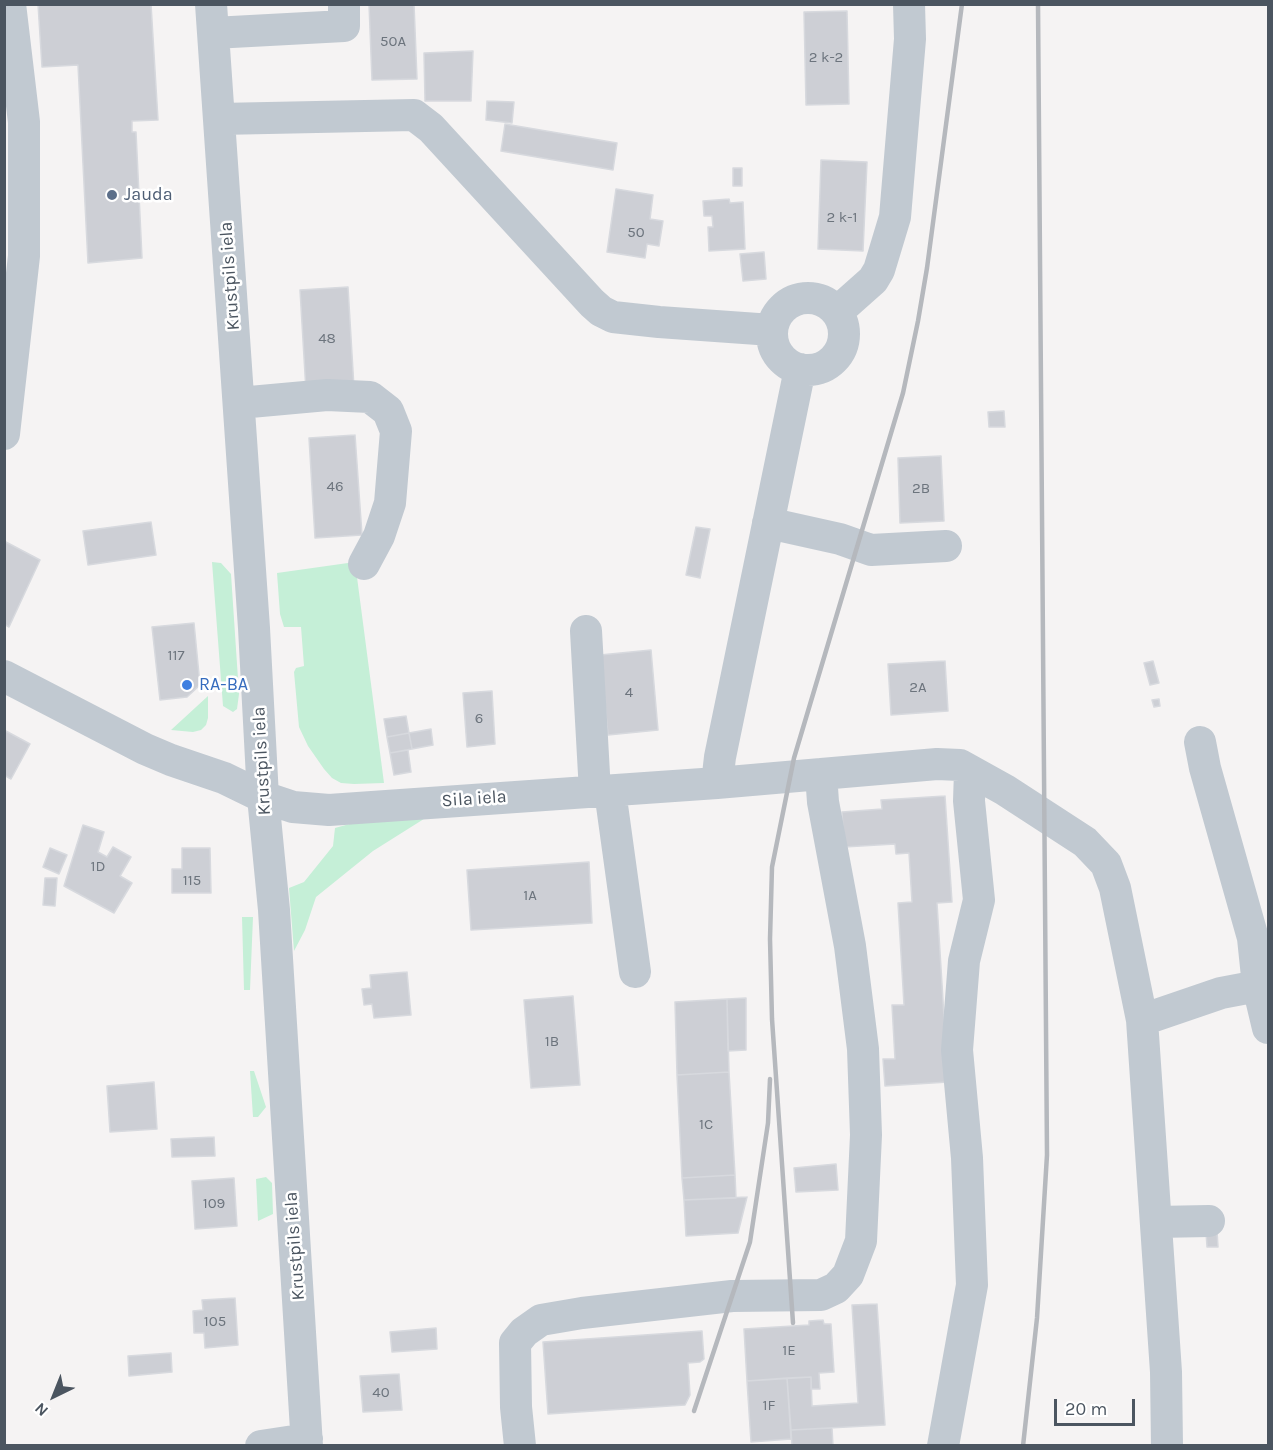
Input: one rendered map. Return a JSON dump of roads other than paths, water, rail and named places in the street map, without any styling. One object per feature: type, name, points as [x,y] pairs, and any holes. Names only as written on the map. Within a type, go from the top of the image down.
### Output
[{"type":"street","points":[[4,434],[24,256],[14,143],[24,122],[10,4]]},
{"type":"street","points":[[212,19],[344,26],[344,4]]},
{"type":"street","points":[[837,312],[873,280],[879,270],[895,217],[910,39],[909,4]]},
{"type":"street","name":"Krustpils iela","points":[[212,19],[258,694],[262,797],[274,910],[307,1442]]},
{"type":"street","points":[[219,119],[414,115],[431,128],[592,303],[602,311],[613,317],[772,330]]},
{"type":"street","points":[[797,298],[813,298],[823,300],[837,312],[843,324],[844,336],[841,348],[834,359],[812,370],[800,369],[788,364],[778,355],[773,343],[772,330],[774,320],[784,305],[797,298]]},
{"type":"street","points":[[717,783],[720,757],[800,369]]},
{"type":"street","points":[[238,403],[327,395],[370,397],[388,411],[396,431],[390,503],[379,536],[364,564]]},
{"type":"street","points":[[768,523],[840,539],[871,550],[946,546]]},
{"type":"street","points":[[586,632],[602,791],[635,972]]},
{"type":"street","name":"Sila iela","points":[[4,676],[145,749],[224,778],[262,797],[293,807],[329,810],[717,783],[937,764],[960,765],[1015,796],[1085,842],[1106,864],[1115,888],[1142,1020],[1166,1372],[1167,1446]]},
{"type":"street","points":[[1200,742],[1205,768],[1253,938],[1258,986],[1269,1028]]},
{"type":"street","points":[[943,1446],[972,1285],[967,1158],[957,1050],[964,961],[979,900],[969,801],[970,771]]},
{"type":"street","points":[[520,1446],[516,1407],[515,1343],[524,1332],[541,1320],[582,1313],[732,1296],[821,1295],[836,1288],[848,1275],[861,1241],[866,1136],[863,1049],[850,946],[823,802],[820,774]]},
{"type":"street","points":[[1142,1020],[1221,993],[1258,986]]},
{"type":"street","points":[[1156,1222],[1209,1221]]},
{"type":"street","points":[[261,1446],[307,1442]]},
{"type":"railway","points":[[793,1323],[772,1019],[770,939],[772,867],[794,758],[903,393],[927,268],[962,4]]},
{"type":"railway","points":[[1023,1446],[1037,1318],[1047,1155],[1038,4]]},
{"type":"railway","points":[[694,1411],[750,1242],[768,1123],[770,1079]]},
{"type":"place","name":"Jauda","points":[[112,195]]},
{"type":"place","name":"RA-BA","points":[[187,685]]}]
